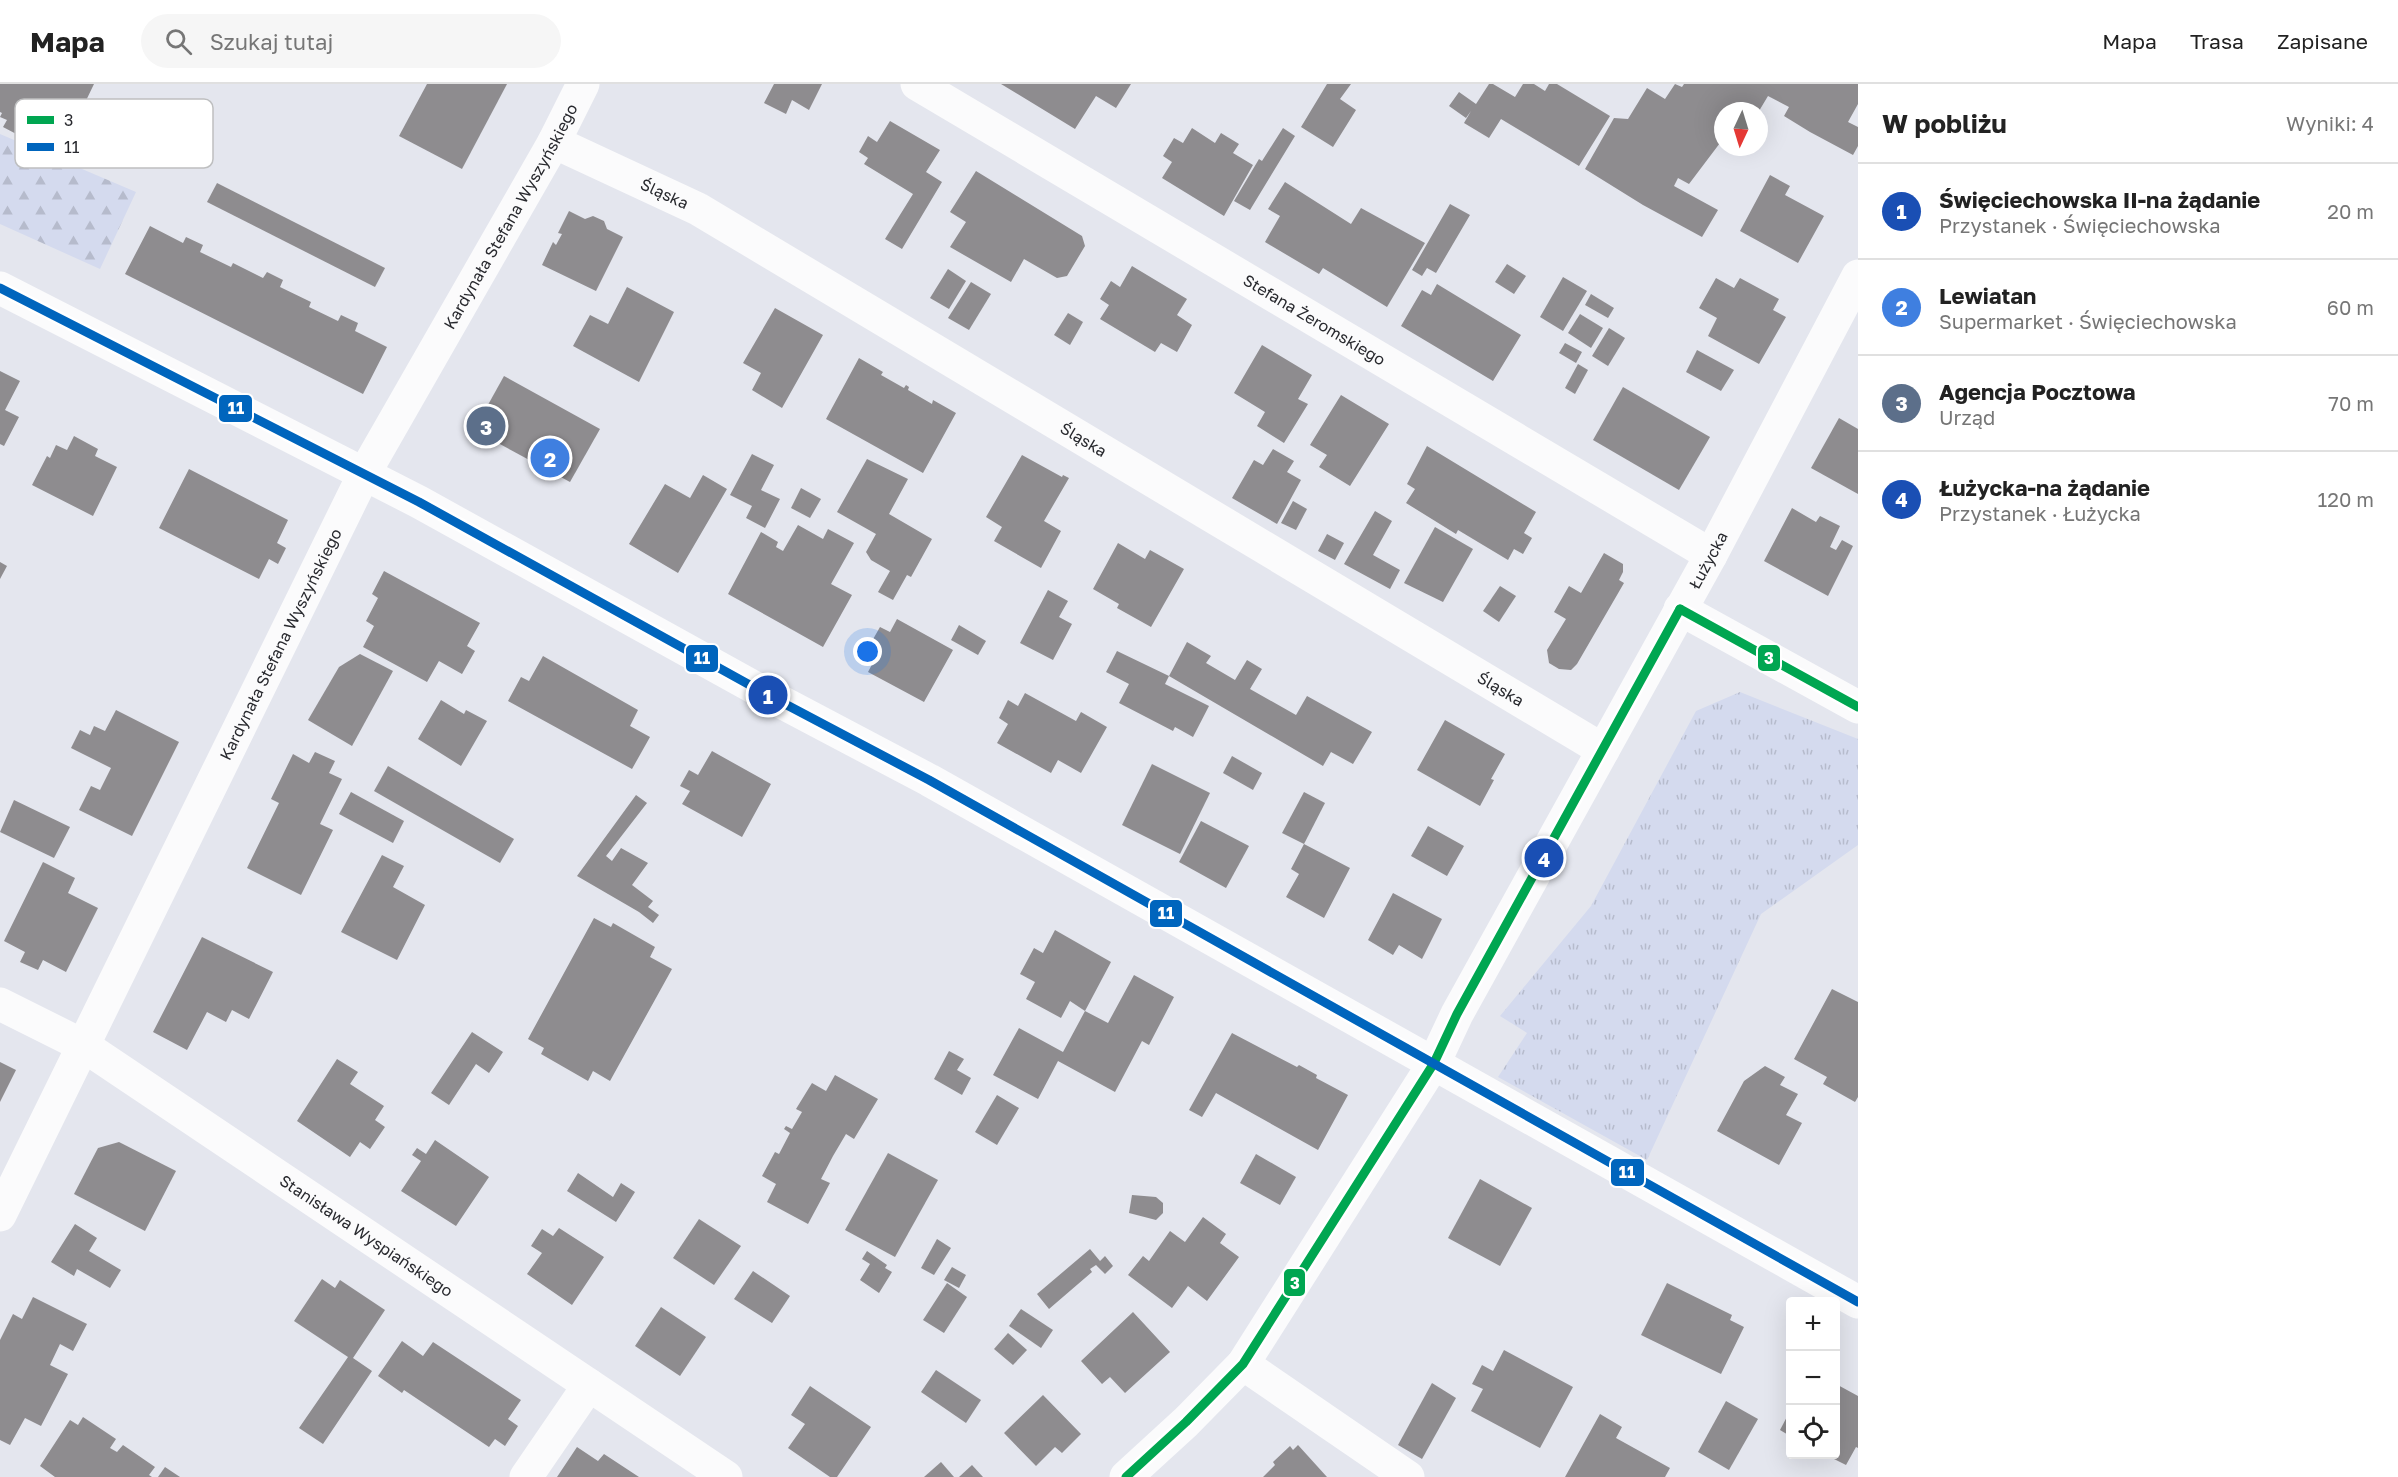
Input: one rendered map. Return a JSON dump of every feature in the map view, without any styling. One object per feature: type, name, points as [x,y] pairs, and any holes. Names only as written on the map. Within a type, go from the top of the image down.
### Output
[{"type":"street","name":"Kardynała Stefana Wyszyńskiego","points":[[0,1215],[364,474],[554,142],[583,84]]},
{"type":"street","name":"Stefana Żeromskiego","points":[[917,84],[1711,555]]},
{"type":"street","name":"Śląska","points":[[554,142],[698,209],[1604,750]]},
{"type":"street","name":"Łużycka","points":[[1126,1477],[1243,1364],[1434,1063],[1457,1014],[1711,555],[1858,276]]},
{"type":"street","points":[[0,288],[364,474],[929,780],[1858,1302]]},
{"type":"street","points":[[1680,609],[1858,707]]},
{"type":"street","name":"Stanisława Wyspiańskiego","points":[[0,1004],[84,1046],[726,1477]]},
{"type":"street","points":[[1243,1364],[1408,1477]]},
{"type":"street","points":[[526,1477],[589,1385]]},
{"type":"green space","points":[[0,134],[15,140],[15,168],[80,168],[136,192],[100,269],[0,224]]},
{"type":"green space","points":[[1740,692],[1858,739],[1858,845],[1761,914],[1647,1160],[1498,1077],[1527,1033],[1500,1016],[1591,906],[1696,711]]},
{"type":"building","points":[[0,84],[94,84],[87,99],[15,99],[15,133],[3,127],[7,120],[0,117],[2,113],[0,112]]},
{"type":"building","points":[[427,84],[507,84],[462,169],[399,136]]},
{"type":"building","points":[[774,84],[822,84],[809,110],[792,100],[786,114],[764,103]]},
{"type":"building","points":[[1001,84],[1131,84],[1116,108],[1096,96],[1075,129]]},
{"type":"building","points":[[1327,84],[1351,84],[1340,99],[1356,110],[1333,147],[1301,127]]},
{"type":"building","points":[[1489,84],[1515,97],[1523,84],[1534,84],[1545,91],[1549,84],[1557,84],[1610,116],[1579,166],[1501,119],[1489,138],[1464,123],[1471,111],[1466,118],[1449,106],[1459,92],[1476,104]]},
{"type":"building","points":[[1675,84],[1682,87],[1684,84],[1858,84],[1858,104],[1848,122],[1858,127],[1858,146],[1853,155],[1810,132],[1784,116],[1789,107],[1768,96],[1764,102],[1714,102],[1714,151],[1689,184],[1678,178],[1674,186],[1718,210],[1702,237],[1643,205],[1585,169],[1614,118],[1628,119],[1647,88],[1665,99]]},
{"type":"building","points":[[890,121],[940,150],[926,172],[942,182],[902,249],[885,239],[913,194],[864,164],[868,158],[859,152],[868,136],[877,142]]},
{"type":"building","points":[[1192,128],[1215,143],[1221,133],[1239,144],[1233,153],[1253,165],[1224,216],[1162,178],[1172,162],[1163,156],[1174,138],[1183,143]]},
{"type":"building","points":[[1283,128],[1295,136],[1250,210],[1234,201],[1259,159],[1262,161]]},
{"type":"building","points":[[976,171],[1082,236],[1085,246],[1067,276],[1057,278],[1024,259],[1011,282],[950,247],[966,222],[950,212]]},
{"type":"building","points":[[1770,175],[1790,186],[1785,195],[1824,216],[1798,263],[1740,231]]},
{"type":"building","points":[[1285,182],[1351,224],[1361,208],[1425,243],[1387,307],[1323,268],[1319,274],[1265,242],[1280,216],[1268,209]]},
{"type":"building","points":[[217,183],[385,268],[375,287],[207,202]]},
{"type":"building","points":[[1450,204],[1470,215],[1436,273],[1427,268],[1422,276],[1412,270]]},
{"type":"building","points":[[569,211],[585,219],[593,216],[604,221],[607,229],[623,237],[596,291],[542,265],[553,242],[556,245],[562,234],[558,233]]},
{"type":"building","points":[[150,226],[183,243],[186,237],[203,245],[200,252],[231,267],[233,263],[263,278],[267,272],[283,280],[280,287],[311,302],[309,307],[338,321],[341,315],[358,323],[355,331],[387,347],[363,394],[125,274]]},
{"type":"building","points":[[1507,264],[1526,276],[1514,294],[1495,282]]},
{"type":"building","points":[[1132,266],[1187,299],[1177,315],[1192,325],[1177,352],[1161,343],[1155,352],[1100,319],[1109,305],[1100,299],[1111,281],[1120,287]]},
{"type":"building","points":[[948,269],[966,281],[949,309],[930,298]]},
{"type":"building","points":[[1563,277],[1587,291],[1563,331],[1540,317]]},
{"type":"building","points":[[1716,278],[1734,288],[1740,278],[1779,299],[1773,310],[1786,317],[1759,364],[1708,336],[1717,318],[1699,308]]},
{"type":"building","points":[[971,282],[991,294],[969,330],[948,318]]},
{"type":"building","points":[[1437,284],[1521,335],[1493,381],[1401,326],[1422,290],[1431,295]]},
{"type":"building","points":[[627,287],[674,312],[639,382],[573,346],[590,315],[608,324]]},
{"type":"building","points":[[1591,294],[1614,308],[1608,318],[1585,305]]},
{"type":"building","points":[[775,308],[823,335],[782,408],[752,390],[761,373],[743,363]]},
{"type":"building","points":[[1068,313],[1083,322],[1070,345],[1054,335]]},
{"type":"building","points":[[1580,314],[1603,328],[1591,348],[1568,333]]},
{"type":"building","points":[[1609,328],[1625,338],[1608,366],[1592,356]]},
{"type":"building","points":[[1565,343],[1582,352],[1576,363],[1559,353]]},
{"type":"building","points":[[1262,345],[1312,375],[1298,399],[1308,404],[1284,443],[1257,426],[1265,412],[1234,393]]},
{"type":"building","points":[[1697,350],[1734,370],[1721,391],[1686,372]]},
{"type":"building","points":[[859,358],[883,372],[881,375],[904,388],[906,385],[909,387],[908,390],[932,404],[933,400],[956,413],[923,473],[826,419]]},
{"type":"building","points":[[1578,364],[1588,370],[1575,394],[1565,388]]},
{"type":"building","points":[[0,371],[20,381],[5,410],[19,417],[4,446],[0,444]]},
{"type":"building","points":[[504,376],[600,429],[570,482],[474,430]]},
{"type":"building","points":[[1623,387],[1710,437],[1679,490],[1593,440]]},
{"type":"building","points":[[1341,395],[1389,424],[1350,486],[1319,467],[1327,455],[1310,445]]},
{"type":"building","points":[[1839,418],[1858,429],[1858,494],[1811,468]]},
{"type":"building","points":[[74,436],[98,449],[95,456],[117,467],[93,516],[32,485],[47,456],[50,458],[56,445],[67,450]]},
{"type":"building","points":[[1427,446],[1536,512],[1524,533],[1532,538],[1523,554],[1514,549],[1508,560],[1458,530],[1456,534],[1406,503],[1415,489],[1407,484]]},
{"type":"building","points":[[1273,449],[1294,461],[1287,472],[1301,480],[1277,524],[1232,498],[1254,460],[1263,465]]},
{"type":"building","points":[[752,454],[774,465],[761,490],[780,499],[765,528],[746,518],[752,506],[730,495]]},
{"type":"building","points":[[1022,455],[1062,477],[1063,475],[1069,478],[1044,521],[1061,531],[1041,568],[994,541],[1002,527],[986,517]]},
{"type":"building","points":[[867,459],[908,479],[889,514],[932,539],[911,577],[907,575],[893,600],[878,592],[890,571],[871,560],[866,552],[876,534],[837,512]]},
{"type":"building","points":[[189,469],[288,520],[277,543],[286,548],[278,564],[269,559],[259,579],[159,528]]},
{"type":"building","points":[[703,475],[727,489],[678,573],[629,544],[665,484],[690,498]]},
{"type":"building","points":[[801,488],[821,499],[810,518],[791,508]]},
{"type":"building","points":[[1293,501],[1307,509],[1296,530],[1281,523]]},
{"type":"building","points":[[1792,508],[1816,522],[1820,516],[1840,526],[1830,547],[1836,550],[1842,540],[1853,546],[1828,596],[1764,561]]},
{"type":"building","points":[[1375,511],[1392,521],[1373,555],[1400,570],[1390,589],[1344,564]]},
{"type":"building","points":[[798,525],[823,539],[828,529],[854,543],[831,584],[852,595],[823,647],[728,594],[761,532],[778,542],[776,547],[783,551]]},
{"type":"building","points":[[1435,527],[1473,549],[1443,602],[1404,583]]},
{"type":"building","points":[[1327,534],[1344,543],[1335,560],[1318,551]]},
{"type":"building","points":[[1118,543],[1145,559],[1150,550],[1184,569],[1151,627],[1117,608],[1119,604],[1093,589]]},
{"type":"building","points":[[1604,553],[1623,564],[1623,572],[1619,580],[1624,583],[1577,664],[1571,670],[1559,669],[1549,663],[1547,650],[1566,619],[1554,612],[1569,586],[1581,593]]},
{"type":"building","points":[[0,562],[7,566],[0,579]]},
{"type":"building","points":[[384,571],[480,623],[467,646],[475,651],[462,674],[439,661],[427,682],[363,647],[374,626],[366,621],[378,598],[372,594]]},
{"type":"building","points":[[1500,586],[1516,596],[1499,622],[1483,611]]},
{"type":"building","points":[[1048,590],[1068,601],[1059,617],[1072,624],[1053,660],[1020,643]]},
{"type":"building","points":[[897,619],[953,650],[924,702],[868,672],[878,653],[868,648],[880,627],[890,632]]},
{"type":"building","points":[[959,625],[986,641],[978,655],[951,640]]},
{"type":"building","points":[[1187,642],[1211,656],[1206,663],[1235,680],[1247,660],[1262,669],[1250,689],[1296,715],[1307,696],[1372,732],[1353,764],[1331,752],[1323,766],[1169,676]]},
{"type":"building","points":[[1117,651],[1169,676],[1165,684],[1209,706],[1193,737],[1175,727],[1173,731],[1119,703],[1129,684],[1106,672]]},
{"type":"building","points":[[360,654],[393,671],[352,746],[308,720],[339,667]]},
{"type":"building","points":[[543,656],[638,710],[630,726],[650,737],[632,769],[508,701],[521,677],[529,681]]},
{"type":"building","points":[[1025,693],[1076,721],[1081,712],[1107,727],[1081,773],[1058,760],[1051,773],[997,743],[1008,724],[999,718],[1008,700],[1018,706]]},
{"type":"building","points":[[441,700],[464,714],[466,710],[487,721],[461,766],[418,739]]},
{"type":"building","points":[[116,710],[179,742],[132,836],[79,810],[91,786],[100,790],[111,768],[71,748],[80,730],[90,735],[94,726],[105,731]]},
{"type":"building","points":[[1445,720],[1505,754],[1480,806],[1417,770]]},
{"type":"building","points":[[712,751],[771,784],[742,837],[682,804],[690,791],[680,786],[689,770],[698,775]]},
{"type":"building","points":[[315,752],[335,761],[329,773],[342,779],[320,824],[333,830],[301,895],[247,868],[279,803],[271,799],[293,754],[309,763]]},
{"type":"building","points":[[1232,756],[1262,773],[1253,790],[1223,773]]},
{"type":"building","points":[[1152,764],[1210,793],[1180,854],[1122,825]]},
{"type":"building","points":[[388,766],[514,839],[500,863],[374,791]]},
{"type":"building","points":[[351,792],[404,821],[393,843],[339,814]]},
{"type":"building","points":[[1304,792],[1325,803],[1304,844],[1282,833]]},
{"type":"building","points":[[636,795],[647,803],[606,856],[612,861],[621,848],[648,863],[632,885],[653,901],[648,907],[659,915],[653,923],[639,912],[577,876]]},
{"type":"building","points":[[14,800],[70,827],[54,858],[0,832]]},
{"type":"building","points":[[1201,821],[1249,846],[1226,888],[1179,862]]},
{"type":"building","points":[[1428,826],[1464,846],[1447,876],[1411,856]]},
{"type":"building","points":[[1304,844],[1350,868],[1324,918],[1286,897],[1299,874],[1291,869]]},
{"type":"building","points":[[382,855],[404,866],[393,887],[425,905],[397,960],[341,932]]},
{"type":"building","points":[[43,862],[75,878],[68,893],[98,908],[66,972],[43,960],[38,970],[20,962],[25,952],[4,941]]},
{"type":"building","points":[[1393,893],[1442,919],[1422,959],[1399,945],[1393,955],[1368,940]]},
{"type":"building","points":[[594,918],[611,927],[613,923],[655,947],[650,957],[672,969],[610,1081],[593,1071],[588,1081],[541,1054],[544,1048],[528,1039]]},
{"type":"building","points":[[1055,930],[1111,962],[1085,1011],[1070,1001],[1061,1018],[1026,999],[1035,982],[1020,974],[1034,948],[1043,953]]},
{"type":"building","points":[[202,937],[273,972],[249,1019],[232,1010],[226,1022],[207,1012],[187,1050],[153,1032]]},
{"type":"building","points":[[1134,975],[1174,997],[1149,1045],[1142,1041],[1115,1092],[1058,1061],[1038,1099],[993,1075],[1019,1028],[1063,1052],[1085,1011],[1108,1023]]},
{"type":"building","points":[[1832,989],[1858,1002],[1858,1097],[1855,1102],[1823,1084],[1827,1077],[1794,1059]]},
{"type":"building","points":[[472,1032],[503,1052],[489,1073],[476,1064],[449,1105],[431,1093]]},
{"type":"building","points":[[1232,1033],[1297,1067],[1299,1065],[1317,1075],[1316,1078],[1348,1095],[1318,1150],[1216,1093],[1202,1117],[1189,1110]]},
{"type":"building","points":[[949,1051],[964,1059],[957,1070],[971,1078],[962,1095],[934,1079]]},
{"type":"building","points":[[337,1059],[358,1072],[350,1084],[384,1106],[375,1120],[385,1127],[370,1149],[360,1142],[350,1157],[297,1121]]},
{"type":"building","points":[[0,1062],[16,1070],[0,1102]]},
{"type":"building","points":[[1765,1066],[1785,1077],[1780,1085],[1798,1094],[1786,1115],[1802,1123],[1779,1165],[1717,1131],[1744,1081]]},
{"type":"building","points":[[835,1075],[878,1099],[854,1139],[846,1134],[833,1156],[821,1179],[830,1183],[808,1224],[767,1202],[776,1184],[762,1176],[775,1152],[779,1154],[790,1133],[784,1129],[786,1126],[792,1129],[802,1112],[796,1109],[812,1083],[826,1091]]},
{"type":"building","points":[[997,1095],[1019,1108],[997,1145],[975,1132]]},
{"type":"building","points":[[435,1140],[489,1177],[456,1226],[401,1191],[421,1161],[412,1155],[417,1148],[426,1154]]},
{"type":"building","points":[[119,1142],[176,1171],[145,1231],[74,1194],[98,1148]]},
{"type":"building","points":[[888,1153],[938,1180],[895,1257],[845,1230]]},
{"type":"building","points":[[1256,1154],[1296,1177],[1280,1205],[1240,1183]]},
{"type":"building","points":[[578,1173],[613,1197],[621,1183],[635,1192],[616,1222],[567,1191]]},
{"type":"building","points":[[1480,1179],[1532,1208],[1500,1266],[1448,1238]]},
{"type":"building","points":[[1132,1195],[1156,1197],[1163,1203],[1163,1213],[1156,1220],[1129,1213]]},
{"type":"building","points":[[1203,1217],[1226,1234],[1220,1243],[1239,1257],[1207,1301],[1188,1286],[1172,1308],[1128,1275],[1143,1256],[1149,1261],[1170,1231],[1185,1242]]},
{"type":"building","points":[[699,1219],[741,1246],[714,1285],[673,1258]]},
{"type":"building","points":[[75,1224],[97,1238],[89,1251],[121,1270],[110,1288],[77,1269],[74,1276],[51,1262]]},
{"type":"building","points":[[559,1228],[604,1257],[572,1305],[527,1274],[542,1253],[531,1246],[542,1229],[553,1236]]},
{"type":"building","points":[[937,1239],[951,1248],[934,1275],[921,1268]]},
{"type":"building","points":[[1090,1249],[1100,1261],[1105,1256],[1113,1266],[1105,1274],[1096,1265],[1090,1269],[1092,1272],[1049,1309],[1037,1294]]},
{"type":"building","points":[[867,1251],[887,1265],[885,1268],[892,1272],[879,1293],[860,1280],[870,1264],[862,1259]]},
{"type":"building","points":[[952,1267],[966,1275],[959,1288],[944,1280]]},
{"type":"building","points":[[753,1271],[790,1296],[772,1323],[734,1299]]},
{"type":"building","points":[[322,1279],[335,1288],[340,1280],[385,1310],[353,1358],[372,1371],[323,1444],[299,1428],[348,1357],[294,1321]]},
{"type":"building","points":[[947,1283],[967,1297],[944,1333],[923,1320]]},
{"type":"building","points":[[1667,1283],[1732,1315],[1730,1320],[1744,1327],[1721,1374],[1641,1335]]},
{"type":"building","points":[[33,1297],[87,1324],[73,1351],[60,1344],[50,1365],[68,1374],[41,1426],[25,1418],[10,1445],[0,1440],[0,1340],[13,1314],[22,1319]]},
{"type":"building","points":[[661,1307],[706,1337],[680,1376],[635,1346]]},
{"type":"building","points":[[1021,1309],[1053,1330],[1041,1348],[1009,1326]]},
{"type":"building","points":[[1133,1312],[1170,1352],[1125,1393],[1110,1377],[1102,1384],[1081,1361]]},
{"type":"building","points":[[1008,1333],[1027,1350],[1013,1365],[994,1349]]},
{"type":"building","points":[[402,1341],[423,1356],[433,1342],[521,1400],[508,1419],[518,1426],[505,1446],[495,1439],[489,1447],[404,1390],[402,1393],[378,1376]]},
{"type":"building","points":[[1504,1350],[1573,1387],[1540,1448],[1471,1411],[1483,1389],[1472,1384],[1482,1365],[1493,1371]]},
{"type":"building","points":[[936,1370],[981,1400],[966,1423],[921,1392]]},
{"type":"building","points":[[1432,1383],[1456,1398],[1422,1459],[1398,1445]]},
{"type":"building","points":[[810,1386],[871,1427],[837,1477],[830,1477],[788,1448],[805,1424],[791,1415]]},
{"type":"building","points":[[1840,1386],[1858,1396],[1858,1448],[1856,1447],[1846,1465],[1834,1459],[1840,1459]]},
{"type":"building","points":[[1043,1395],[1081,1434],[1062,1453],[1055,1447],[1036,1466],[1004,1433]]},
{"type":"building","points":[[1726,1401],[1758,1419],[1729,1470],[1698,1452]]},
{"type":"building","points":[[1600,1414],[1622,1427],[1616,1438],[1670,1468],[1665,1477],[1565,1477]]},
{"type":"building","points":[[83,1417],[116,1439],[110,1448],[117,1452],[123,1445],[155,1467],[149,1475],[152,1477],[55,1477],[40,1466],[70,1420],[78,1425]]},
{"type":"building","points":[[1786,1419],[1786,1434],[1780,1430]]},
{"type":"building","points":[[1298,1445],[1327,1477],[1263,1477],[1275,1465],[1273,1462],[1290,1446],[1293,1450]]},
{"type":"building","points":[[577,1447],[598,1461],[604,1454],[639,1477],[557,1477]]},
{"type":"building","points":[[941,1462],[954,1477],[924,1477]]},
{"type":"building","points":[[972,1465],[983,1477],[959,1477]]},
{"type":"building","points":[[165,1467],[180,1477],[158,1477]]},
{"type":"transit line","name":"11","points":[[0,288],[419,502],[768,695],[929,780],[1858,1302]]},
{"type":"transit line","name":"3","points":[[1680,609],[1858,707]]},
{"type":"transit line","name":"3","points":[[1126,1477],[1186,1422],[1243,1364],[1434,1063],[1457,1014],[1680,609]]},
{"type":"place","name":"Agencja Pocztowa","points":[[486,426]]},
{"type":"place","name":"Lewiatan","points":[[550,458]]},
{"type":"place","name":"Święciechowska II-na żądanie","points":[[768,695]]},
{"type":"place","name":"Łużycka-na żądanie","points":[[1544,858]]}]
